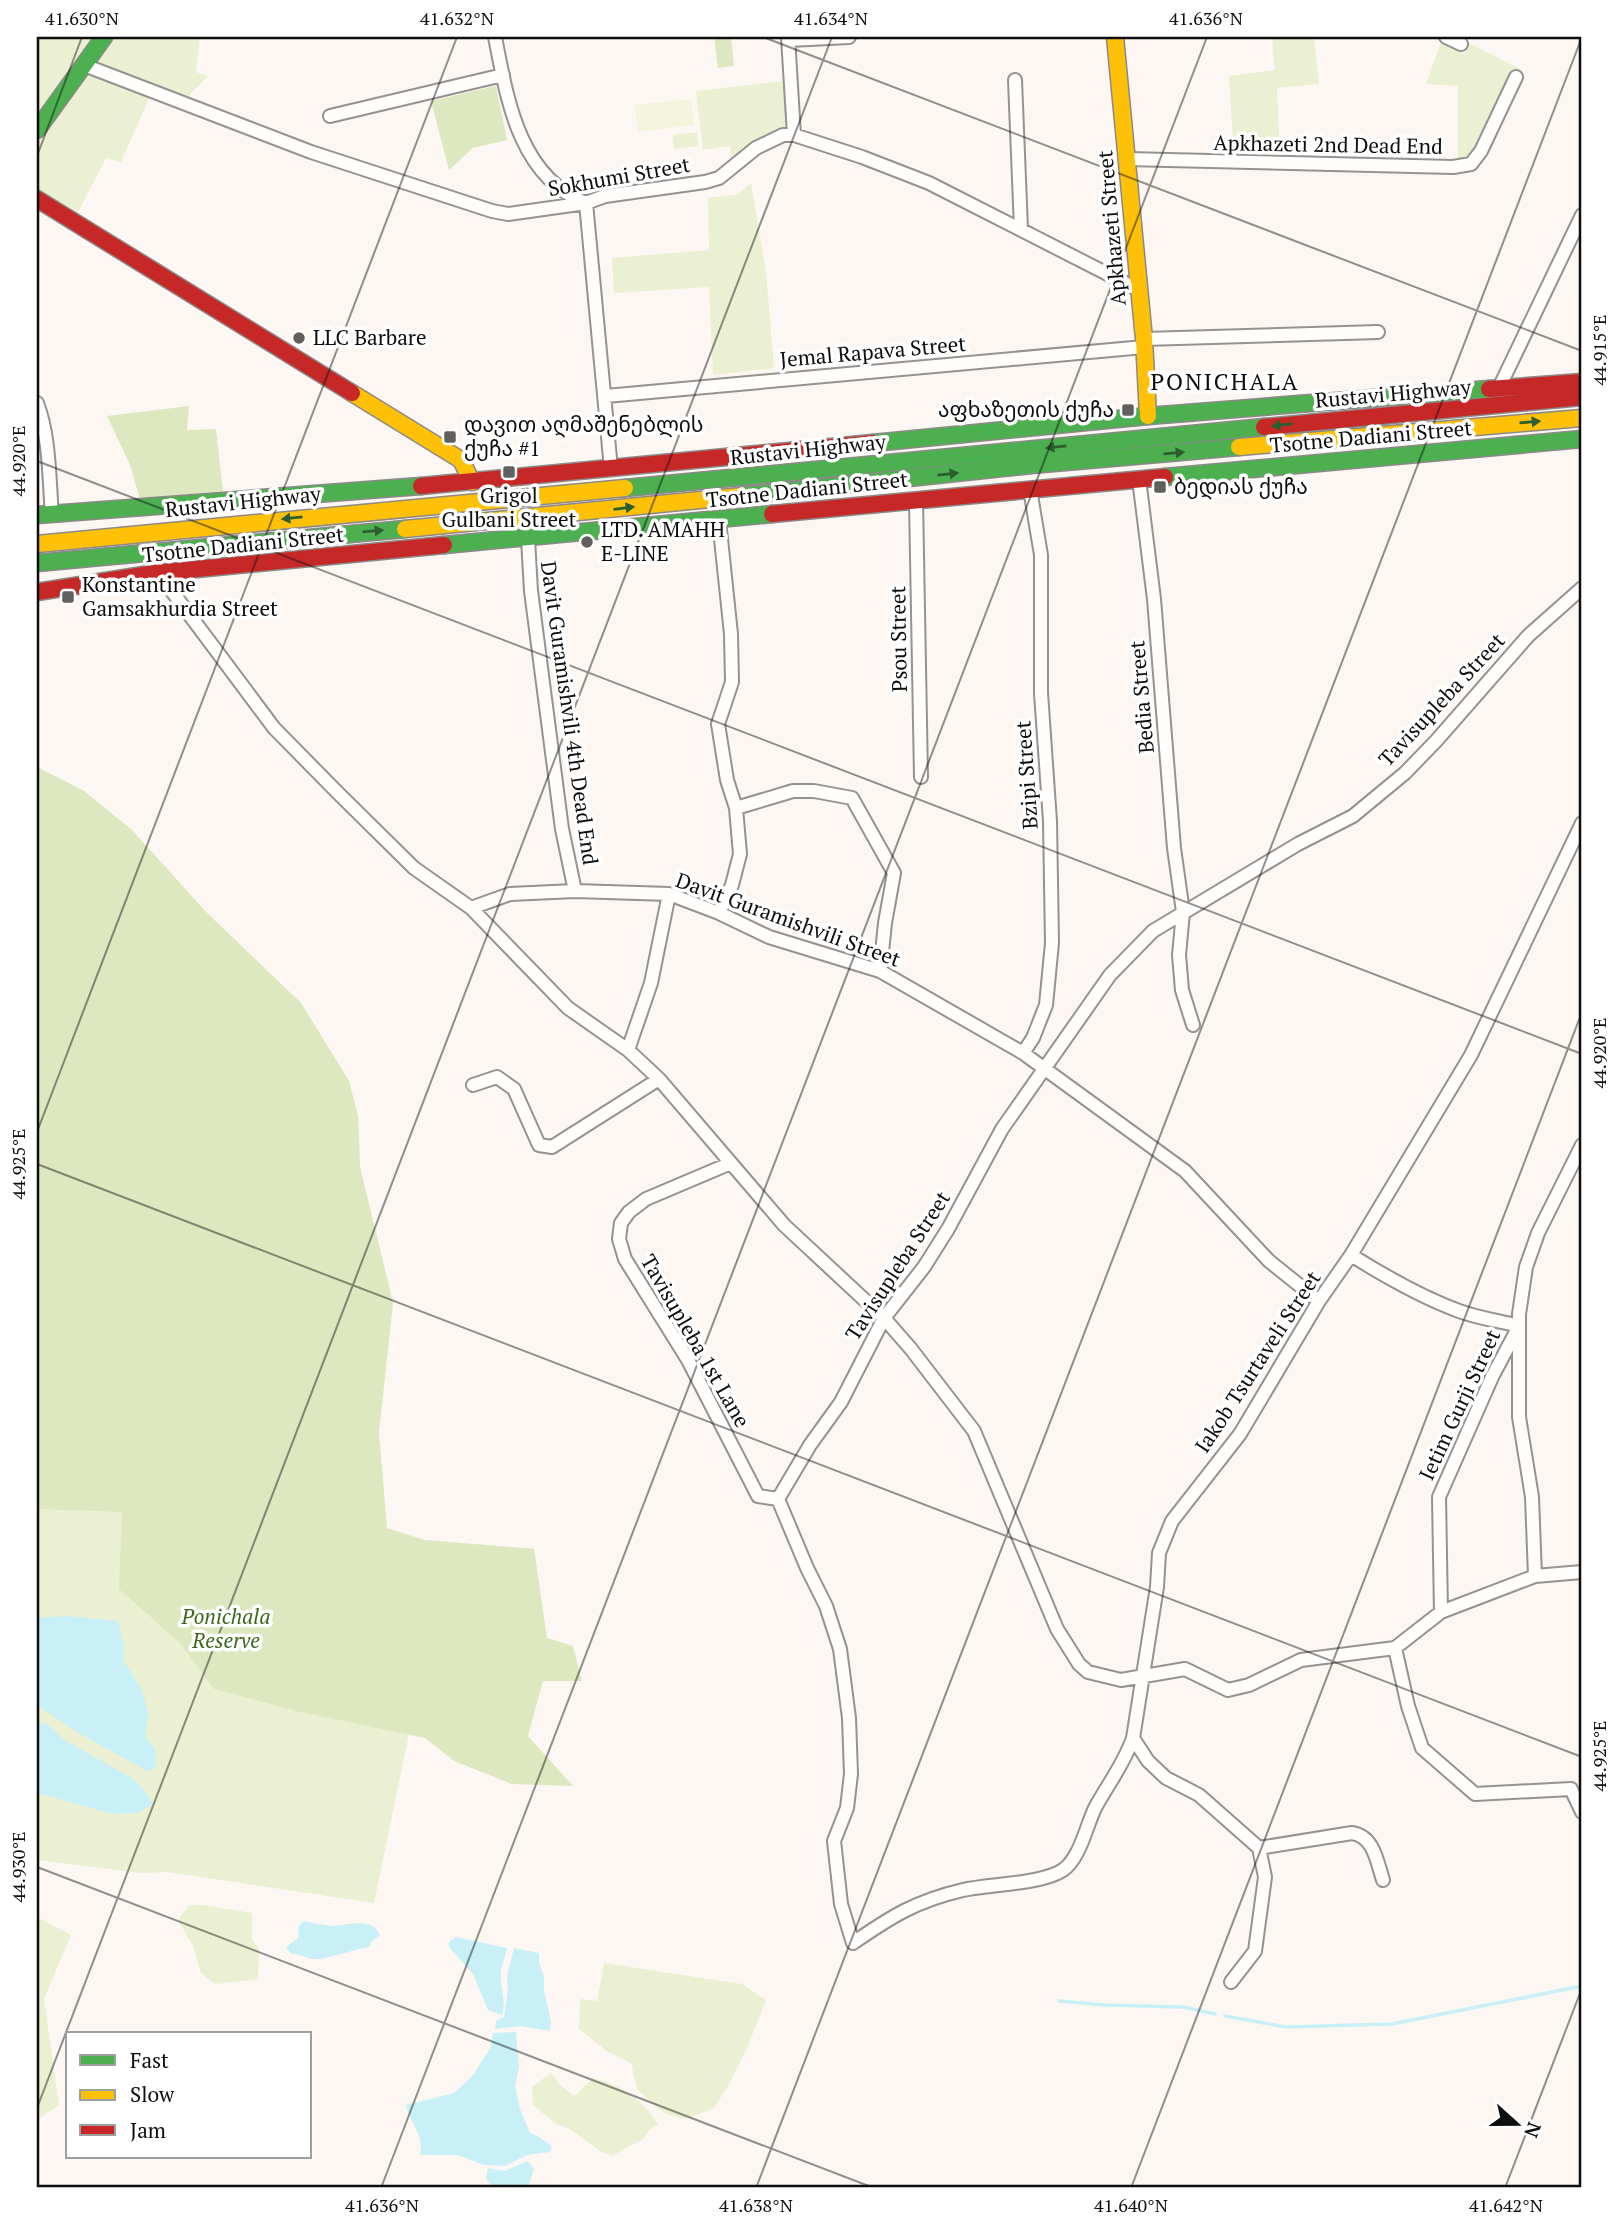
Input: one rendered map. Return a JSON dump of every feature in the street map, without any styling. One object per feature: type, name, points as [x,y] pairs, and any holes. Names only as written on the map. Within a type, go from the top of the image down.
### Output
[{"type":"main road","points":[[37,130],[104,37]]},
{"type":"main road","name":"Apkhazeti Street","points":[[1115,37],[1144,343],[1148,416]]},
{"type":"main road","points":[[37,200],[461,460],[472,482]]},
{"type":"main road","name":"Tsotne Dadiani Street","points":[[44,515],[472,482],[1148,416],[1582,382]]},
{"type":"main road","name":"Rustavi Highway","points":[[37,544],[1582,397]]},
{"type":"main road","name":"Rustavi Highway","points":[[37,563],[596,512],[1031,465],[1582,418]]},
{"type":"main road","name":"Tsotne Dadiani Street","points":[[37,592],[156,573],[1139,478],[1582,439]]},
{"type":"main road","points":[[37,531],[102,529],[142,533]]},
{"type":"main road","points":[[37,576],[166,552]]},
{"type":"street","points":[[495,37],[513,116],[532,158],[546,177],[572,198],[586,203],[611,469]]},
{"type":"street","points":[[849,37],[788,38],[794,135],[929,183],[1139,290]]},
{"type":"street","points":[[1446,37],[1461,44]]},
{"type":"street","name":"Sokhumi Street","points":[[84,65],[312,152],[508,214],[586,203],[605,196],[719,178],[756,148],[783,135],[794,135]]},
{"type":"street","points":[[331,116],[503,75]]},
{"type":"street","name":"Apkhazeti 2nd Dead End","points":[[1127,159],[1453,167],[1471,164],[1481,150],[1516,77]]},
{"type":"street","points":[[1015,80],[1021,229]]},
{"type":"street","points":[[1499,388],[1582,215]]},
{"type":"street","name":"Jemal Rapava Street","points":[[606,396],[1144,343],[1378,332]]},
{"type":"street","points":[[37,403],[41,413],[44,515]]},
{"type":"street","name":"Bedia Street","points":[[1139,478],[1154,599],[1174,848],[1182,912],[1179,956],[1182,990],[1193,1025]]},
{"type":"street","name":"Bzipi Street","points":[[1023,1053],[1033,1038],[1046,1004],[1052,943],[1050,821],[1041,693],[1041,555],[1030,489]]},
{"type":"street","name":"Psou Street","points":[[916,500],[921,777]]},
{"type":"street","points":[[719,520],[731,634],[732,682],[718,724],[727,780],[736,808],[740,854],[732,885],[719,913]]},
{"type":"street","name":"Davit Guramishvili 4th Dead End","points":[[528,539],[531,591],[562,829],[575,891]]},
{"type":"street","points":[[156,573],[274,727],[414,868],[471,908],[568,1009],[628,1050],[659,1079],[784,1225],[884,1318],[911,1349],[974,1431],[1057,1629],[1079,1664],[1088,1672],[1121,1680],[1185,1669],[1228,1690],[1249,1685],[1301,1660],[1395,1648],[1441,1612],[1535,1576],[1582,1572]]},
{"type":"street","name":"Tavisupleba Street","points":[[778,1499],[810,1445],[841,1402],[884,1318],[924,1267],[948,1229],[1002,1129],[1110,975],[1153,931],[1182,912],[1298,844],[1353,816],[1405,773],[1528,636],[1582,588]]},
{"type":"street","points":[[736,808],[793,791],[814,791],[852,798],[894,873],[880,971]]},
{"type":"street","name":"Iakob Tsurtaveli Street","points":[[1133,1738],[1157,1587],[1159,1553],[1172,1521],[1240,1434],[1471,1055],[1582,823]]},
{"type":"street","name":"Davit Guramishvili Street","points":[[471,908],[510,894],[575,891],[669,894],[719,913],[769,937],[880,971],[1023,1053],[1185,1171],[1269,1261],[1319,1301]]},
{"type":"street","points":[[628,1050],[651,983],[669,894]]},
{"type":"street","points":[[473,1085],[497,1077],[514,1089],[539,1145],[552,1147],[659,1079]]},
{"type":"street","name":"Ietim Gurji Street","points":[[1441,1612],[1438,1497],[1518,1326],[1526,1267],[1538,1233],[1581,1150]]},
{"type":"street","name":"Tavisupleba 1st Lane","points":[[731,1163],[646,1199],[629,1212],[621,1223],[619,1238],[625,1259],[688,1360],[758,1496],[778,1499]]},
{"type":"street","points":[[1351,1255],[1426,1298],[1462,1312],[1518,1326],[1519,1417],[1532,1497],[1535,1576]]},
{"type":"street","points":[[778,1499],[807,1568],[827,1606],[840,1649],[849,1718],[851,1774],[847,1808],[834,1841],[841,1904],[853,1943],[897,1913],[930,1899],[966,1889],[1053,1876],[1066,1867],[1096,1807],[1127,1756],[1133,1738]]},
{"type":"street","points":[[1395,1648],[1408,1706],[1422,1748],[1451,1774],[1475,1794],[1571,1790],[1582,1812]]},
{"type":"street","points":[[1133,1738],[1149,1761],[1166,1778],[1199,1795],[1259,1848],[1265,1877],[1255,1951],[1231,1982]]},
{"type":"street","points":[[1259,1848],[1352,1833],[1361,1835],[1369,1842],[1383,1880]]},
{"type":"green space","points":[[37,37],[94,37],[37,117]]},
{"type":"green space","points":[[111,37],[200,37],[196,72],[208,76],[186,98],[94,62]]},
{"type":"green space","points":[[714,37],[731,37],[734,66],[718,68]]},
{"type":"green space","points":[[1272,37],[1314,37],[1319,84],[1277,88],[1280,159],[1234,158],[1229,76],[1275,70]]},
{"type":"green space","points":[[1441,42],[1464,54],[1469,43],[1522,70],[1475,169],[1458,168],[1458,86],[1426,84]]},
{"type":"green space","points":[[89,71],[151,94],[121,162],[106,158],[78,212],[37,190],[37,144]]},
{"type":"green space","points":[[784,81],[790,127],[731,162],[730,146],[703,150],[696,91]]},
{"type":"green space","points":[[496,86],[507,140],[473,148],[449,170],[431,101]]},
{"type":"green space","points":[[691,99],[694,125],[638,132],[635,105]]},
{"type":"green space","points":[[697,132],[698,146],[674,149],[673,135]]},
{"type":"green space","points":[[751,183],[766,271],[774,368],[713,375],[709,287],[614,293],[612,258],[709,250],[708,198],[738,194]]},
{"type":"green space","points":[[189,406],[187,430],[216,429],[223,491],[140,499],[130,465],[107,416]]},
{"type":"green space","name":"Ponichala Reserve","points":[[37,767],[84,791],[132,830],[205,911],[301,1003],[349,1081],[358,1116],[360,1167],[393,1303],[339,1322],[387,1528],[424,1540],[534,1549],[537,1571],[410,1729],[374,1903],[167,1872],[140,1873],[37,1860]]},
{"type":"green space","name":"Ponichala Reserve","points":[[37,767],[84,791],[132,830],[205,911],[301,1003],[349,1081],[358,1116],[360,1167],[393,1303],[379,1433],[387,1528],[424,1540],[534,1549],[547,1638],[573,1646],[582,1681],[543,1681],[528,1736],[573,1786],[512,1784],[454,1761],[425,1738],[296,1711],[214,1689],[180,1643],[119,1589],[122,1512],[37,1509]]},
{"type":"green space","points":[[189,1905],[252,1913],[252,1939],[259,1948],[258,1979],[215,1984],[201,1973],[193,1946],[178,1920]]},
{"type":"green space","points":[[37,1917],[71,1935],[44,1999],[59,2105],[37,2120]]},
{"type":"green space","points":[[604,1963],[742,1984],[766,2000],[747,2048],[714,2108],[685,2119],[663,2113],[637,2089],[631,2063],[608,2052],[579,2029],[580,1999],[597,2001]]},
{"type":"green space","points":[[551,2073],[560,2085],[574,2096],[593,2078],[611,2084],[639,2102],[658,2125],[650,2129],[643,2139],[612,2156],[602,2152],[568,2128],[556,2124],[533,2105],[532,2087]]},
{"type":"water","points":[[68,1616],[118,1621],[124,1646],[123,1660],[141,1688],[149,1715],[145,1737],[155,1748],[156,1766],[149,1772],[75,1731],[37,1705],[37,1618]]},
{"type":"water","points":[[37,1722],[47,1724],[63,1739],[132,1778],[153,1804],[137,1813],[113,1814],[37,1793]]},
{"type":"water","points":[[303,1921],[332,1926],[365,1924],[376,1929],[380,1935],[369,1947],[324,1958],[291,1954],[286,1947],[298,1938],[299,1926]]},
{"type":"water","points":[[456,1937],[507,1948],[501,1973],[504,2003],[502,2015],[488,2010],[473,1974],[449,1947],[449,1942]]},
{"type":"water","points":[[514,1948],[539,1953],[551,2021],[550,2031],[519,2026],[495,2029],[496,2021],[504,2017],[507,1976]]},
{"type":"water","points":[[516,2032],[519,2067],[515,2086],[520,2109],[530,2133],[552,2146],[550,2152],[527,2155],[505,2166],[484,2165],[458,2155],[420,2155],[419,2136],[406,2105],[454,2093],[473,2075],[491,2047],[493,2033]]},
{"type":"water","points":[[527,2161],[534,2168],[528,2188],[492,2188],[486,2178],[488,2168],[505,2171]]},
{"type":"waterway","points":[[1225,2016],[1286,2027],[1392,2024],[1582,1986]]},
{"type":"waterway","points":[[1059,2001],[1183,2007],[1215,2014]]},
{"type":"traffic: fast","points":[[37,130],[104,37]]},
{"type":"traffic: fast","points":[[873,443],[1148,416],[1489,389]]},
{"type":"traffic: fast","points":[[625,488],[1264,427]]},
{"type":"traffic: fast","points":[[1165,477],[1582,439]]},
{"type":"traffic: fast","points":[[741,496],[1031,465],[1239,447]]},
{"type":"traffic: fast","points":[[37,515],[421,486]]},
{"type":"traffic: fast","points":[[444,545],[772,514]]},
{"type":"traffic: fast","points":[[37,563],[405,529]]},
{"type":"traffic: slow","points":[[1115,37],[1144,339],[1148,416]]},
{"type":"traffic: slow","points":[[352,393],[461,460],[472,482]]},
{"type":"traffic: slow","points":[[1239,447],[1582,418]]},
{"type":"traffic: slow","points":[[37,544],[625,488]]},
{"type":"traffic: slow","points":[[405,529],[741,496]]},
{"type":"traffic: jam","points":[[37,199],[352,393]]},
{"type":"traffic: jam","points":[[1489,389],[1582,382]]},
{"type":"traffic: jam","points":[[1264,427],[1582,397]]},
{"type":"traffic: jam","points":[[421,486],[873,443]]},
{"type":"traffic: jam","points":[[772,514],[1165,477]]},
{"type":"traffic: jam","points":[[37,592],[156,573],[444,545]]},
{"type":"place","name":"LLC Barbare","points":[[299,338]]},
{"type":"place","name":"აფხაზეთის ქუჩა","points":[[1128,410]]},
{"type":"place","name":"დავით აღმაშენებლის ქუჩა #1","points":[[450,437]]},
{"type":"place","name":"Grigol Gulbani Street","points":[[509,472]]},
{"type":"place","name":"ბედიას ქუჩა","points":[[1160,487]]},
{"type":"place","name":"LTD. AMAHH E-LINE","points":[[587,542]]},
{"type":"place","name":"Konstantine Gamsakhurdia Street","points":[[68,597]]},
{"type":"district","name":"PONICHALA","points":[[1225,382]]}]
